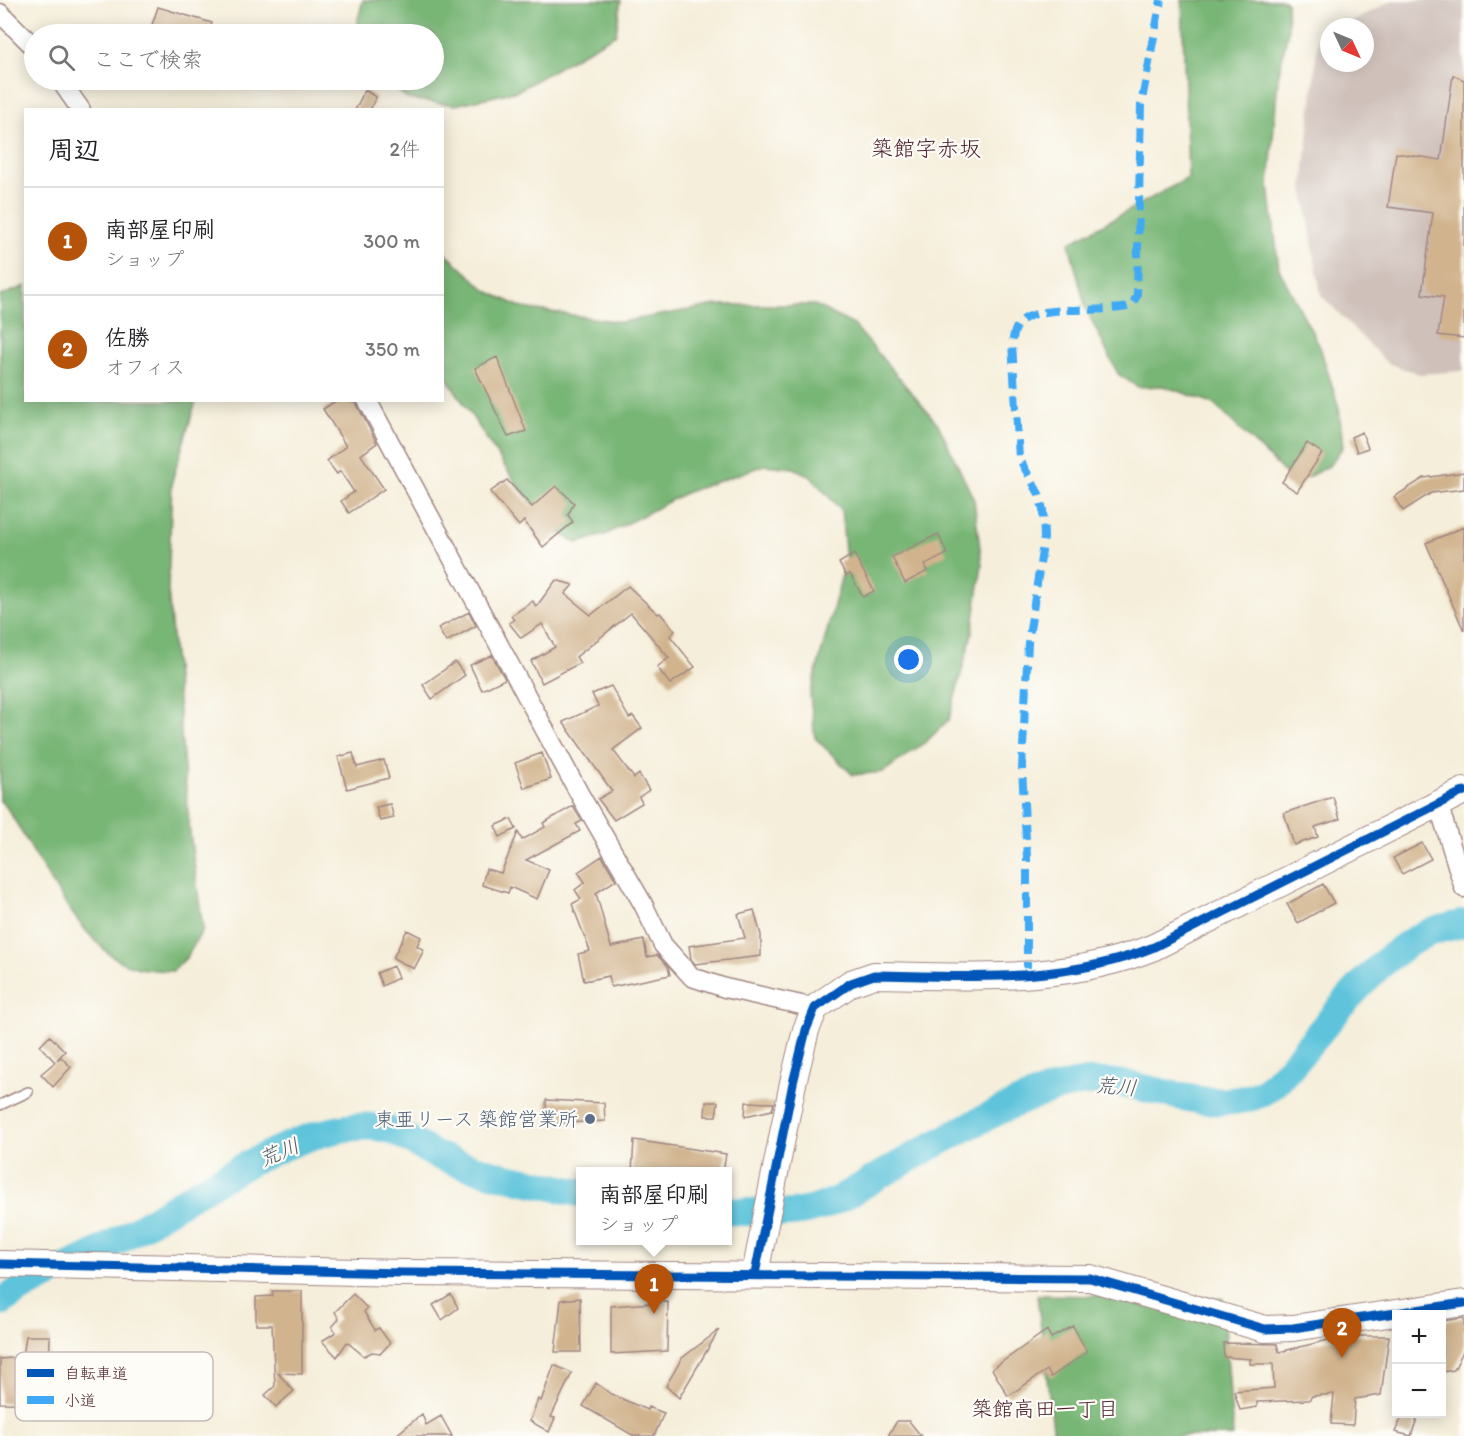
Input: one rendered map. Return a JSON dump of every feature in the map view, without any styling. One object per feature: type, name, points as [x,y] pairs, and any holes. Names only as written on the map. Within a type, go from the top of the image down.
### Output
[{"type":"street","points":[[0,13],[24,37]]},
{"type":"street","points":[[67,90],[80,108]]},
{"type":"street","points":[[368,402],[580,795],[643,904],[663,945],[692,977],[725,988],[815,1008]]},
{"type":"street","points":[[755,1274],[792,1083],[806,1030],[815,1008],[850,983],[874,975],[1027,977],[1122,960],[1154,947],[1464,791]]},
{"type":"street","points":[[1438,803],[1464,888]]},
{"type":"street","points":[[0,1264],[403,1273],[1090,1278],[1265,1329],[1293,1328],[1464,1303]]},
{"type":"lane","points":[[0,1105],[28,1092]]},
{"type":"shaded area","points":[[1393,0],[1464,0],[1464,370],[1461,371],[1420,374],[1387,363],[1321,295],[1303,188],[1318,39],[1320,38],[1320,72],[1374,72],[1374,18],[1359,18]]},
{"type":"green space","points":[[363,0],[621,0],[616,34],[517,91],[455,105],[407,99],[398,90],[444,90],[444,24],[358,24]]},
{"type":"green space","points":[[1182,0],[1284,0],[1287,3],[1288,31],[1278,78],[1269,186],[1279,269],[1320,347],[1339,408],[1343,447],[1329,466],[1306,478],[1284,472],[1213,403],[1163,386],[1138,387],[1118,374],[1086,309],[1069,243],[1188,178]]},
{"type":"green space","points":[[444,252],[487,291],[523,308],[621,322],[716,305],[815,305],[854,325],[938,424],[974,500],[982,565],[972,633],[949,719],[927,741],[883,772],[853,775],[815,738],[810,695],[846,560],[841,510],[810,476],[794,468],[765,465],[685,493],[607,534],[577,543],[559,533],[517,485],[444,374]]},
{"type":"green space","points":[[24,286],[24,402],[196,402],[172,481],[168,590],[190,833],[203,929],[187,957],[173,971],[143,969],[128,965],[99,945],[69,909],[7,808],[0,801],[0,296]]},
{"type":"green space","points":[[1037,1295],[1223,1298],[1233,1436],[1054,1436]]},
{"type":"building","points":[[158,7],[212,23],[212,24],[152,24]]},
{"type":"building","points":[[1453,75],[1464,80],[1464,338],[1438,335],[1444,297],[1422,294],[1433,213],[1388,207],[1396,153],[1441,160]]},
{"type":"building","points":[[365,90],[376,97],[371,108],[356,108]]},
{"type":"building","points":[[497,357],[526,431],[508,437],[475,368]]},
{"type":"building","points":[[334,402],[356,403],[377,443],[361,455],[384,489],[349,513],[341,501],[354,492],[340,471],[337,474],[327,461],[346,446],[323,409]]},
{"type":"building","points":[[1362,432],[1368,448],[1357,452],[1351,437]]},
{"type":"building","points":[[1307,443],[1322,453],[1297,492],[1282,482]]},
{"type":"building","points":[[1464,472],[1464,489],[1431,493],[1403,511],[1394,497],[1424,478]]},
{"type":"building","points":[[507,480],[532,507],[556,486],[574,503],[568,515],[573,522],[543,547],[524,521],[519,526],[490,492]]},
{"type":"building","points":[[1464,527],[1464,631],[1426,543]]},
{"type":"building","points":[[938,534],[947,554],[925,565],[928,571],[905,583],[892,557]]},
{"type":"building","points":[[854,554],[874,591],[863,597],[850,574],[846,576],[839,563]]},
{"type":"building","points":[[556,580],[573,585],[565,594],[591,615],[628,586],[658,614],[660,613],[675,631],[670,636],[695,667],[670,684],[657,667],[669,658],[631,613],[576,657],[580,663],[542,683],[531,661],[555,647],[542,624],[521,638],[509,623],[514,620],[511,616],[533,601],[536,607]]},
{"type":"building","points":[[469,612],[476,626],[446,642],[438,628]]},
{"type":"building","points":[[492,655],[505,679],[482,690],[470,665]]},
{"type":"building","points":[[455,662],[465,675],[432,699],[423,685]]},
{"type":"building","points":[[611,686],[629,718],[633,716],[642,728],[613,750],[634,778],[639,774],[649,790],[639,797],[642,803],[614,820],[598,799],[612,791],[563,722],[598,706],[592,694]]},
{"type":"building","points":[[353,753],[357,767],[384,760],[389,778],[347,789],[338,757]]},
{"type":"building","points":[[542,753],[551,779],[524,788],[515,763]]},
{"type":"building","points":[[1333,797],[1340,819],[1315,827],[1318,837],[1294,845],[1284,813]]},
{"type":"building","points":[[390,804],[394,818],[380,821],[376,807]]},
{"type":"building","points":[[573,806],[582,821],[576,824],[580,831],[526,860],[549,870],[537,899],[510,887],[508,893],[482,885],[486,869],[501,873],[518,832],[522,840],[545,827],[543,823]]},
{"type":"building","points":[[511,819],[516,829],[500,837],[495,826]]},
{"type":"building","points":[[1422,843],[1431,859],[1402,874],[1393,858]]},
{"type":"building","points":[[602,856],[616,880],[596,893],[611,947],[644,940],[647,957],[657,955],[668,967],[670,975],[611,987],[609,976],[584,981],[578,954],[590,951],[572,904],[581,899],[575,890],[585,882],[578,872]]},
{"type":"building","points":[[1323,884],[1334,903],[1298,923],[1287,904]]},
{"type":"building","points":[[754,910],[761,935],[761,956],[695,964],[691,959],[689,946],[745,938],[738,914]]},
{"type":"building","points":[[407,930],[421,937],[417,946],[424,950],[414,969],[393,958]]},
{"type":"building","points":[[393,966],[398,978],[382,986],[377,973]]},
{"type":"building","points":[[50,1036],[65,1051],[57,1060],[61,1057],[71,1067],[53,1087],[41,1074],[55,1062],[40,1046]]},
{"type":"building","points":[[546,1100],[604,1103],[605,1121],[547,1124]]},
{"type":"building","points":[[706,1102],[718,1102],[716,1116],[705,1116]]},
{"type":"building","points":[[746,1102],[774,1103],[772,1110],[745,1116]]},
{"type":"building","points":[[634,1140],[726,1154],[724,1167],[632,1167]]},
{"type":"building","points":[[272,1291],[302,1291],[302,1374],[278,1373],[294,1391],[276,1407],[265,1395],[275,1386],[272,1325],[256,1325],[256,1297],[273,1296]]},
{"type":"building","points":[[353,1294],[367,1308],[364,1312],[375,1330],[379,1328],[390,1343],[381,1353],[372,1352],[364,1356],[347,1342],[337,1357],[322,1341],[336,1332],[332,1327],[339,1319],[335,1312]]},
{"type":"building","points":[[451,1294],[458,1308],[442,1320],[433,1305]]},
{"type":"building","points":[[580,1298],[581,1352],[555,1352],[561,1300]]},
{"type":"building","points":[[668,1302],[667,1351],[611,1354],[611,1306]]},
{"type":"building","points":[[1464,1318],[1464,1349],[1454,1370],[1446,1371],[1446,1364],[1446,1320]]},
{"type":"building","points":[[1073,1326],[1087,1352],[1051,1377],[1047,1370],[1008,1396],[992,1369],[1047,1330],[1051,1338]]},
{"type":"building","points":[[719,1330],[679,1398],[666,1386],[682,1358]]},
{"type":"building","points":[[26,1336],[50,1336],[50,1352],[24,1352]]},
{"type":"building","points":[[1345,1336],[1389,1336],[1381,1395],[1355,1399],[1353,1425],[1331,1424],[1334,1394],[1312,1396],[1309,1400],[1257,1402],[1257,1407],[1240,1410],[1234,1391],[1274,1388],[1273,1364],[1250,1364],[1250,1359],[1252,1359],[1224,1357],[1223,1343],[1277,1344],[1279,1352]]},
{"type":"building","points":[[15,1358],[15,1403],[0,1403],[0,1359]]},
{"type":"building","points":[[554,1365],[572,1373],[551,1417],[555,1418],[549,1432],[530,1421],[538,1399],[541,1401]]},
{"type":"building","points":[[596,1383],[611,1394],[647,1410],[648,1407],[664,1413],[654,1436],[634,1436],[583,1406]]},
{"type":"building","points":[[422,1414],[426,1425],[441,1416],[452,1436],[395,1436]]},
{"type":"building","points":[[1402,1418],[1417,1418],[1411,1436],[1395,1432]]},
{"type":"building","points":[[897,1421],[909,1421],[921,1436],[888,1436]]},
{"type":"waterway","name":"荒川","points":[[732,1211],[786,1213],[826,1205],[981,1120],[1057,1088],[1080,1083],[1102,1082],[1124,1084],[1211,1101],[1233,1101],[1255,1096],[1269,1088],[1283,1075],[1361,984],[1392,955],[1425,934],[1464,923]]},
{"type":"waterway","name":"荒川","points":[[0,1303],[25,1287],[105,1248],[240,1168],[279,1149],[316,1135],[351,1127],[390,1130],[429,1152],[453,1162],[576,1192]]},
{"type":"marked path","points":[[1027,977],[1027,857],[1022,769],[1028,643],[1044,538],[1043,510],[1039,494],[1019,458],[1012,343],[1019,324],[1034,314],[1131,306],[1137,296],[1141,105],[1161,0]]},
{"type":"cycle path","points":[[755,1274],[793,1083],[806,1030],[815,1008],[851,983],[874,975],[981,976],[1051,972],[1120,959],[1154,947],[1464,791]]},
{"type":"cycle path","points":[[0,1264],[403,1273],[1090,1278],[1265,1329],[1293,1328],[1464,1303]]},
{"type":"place","name":"東亜リース 築館営業所","points":[[590,1119]]},
{"type":"place","name":"南部屋印刷","points":[[654,1314]]},
{"type":"place","name":"佐勝","points":[[1342,1358]]},
{"type":"district","name":"築館字赤坂","points":[[926,148]]},
{"type":"district","name":"築館高田一丁目","points":[[1045,1408]]}]
